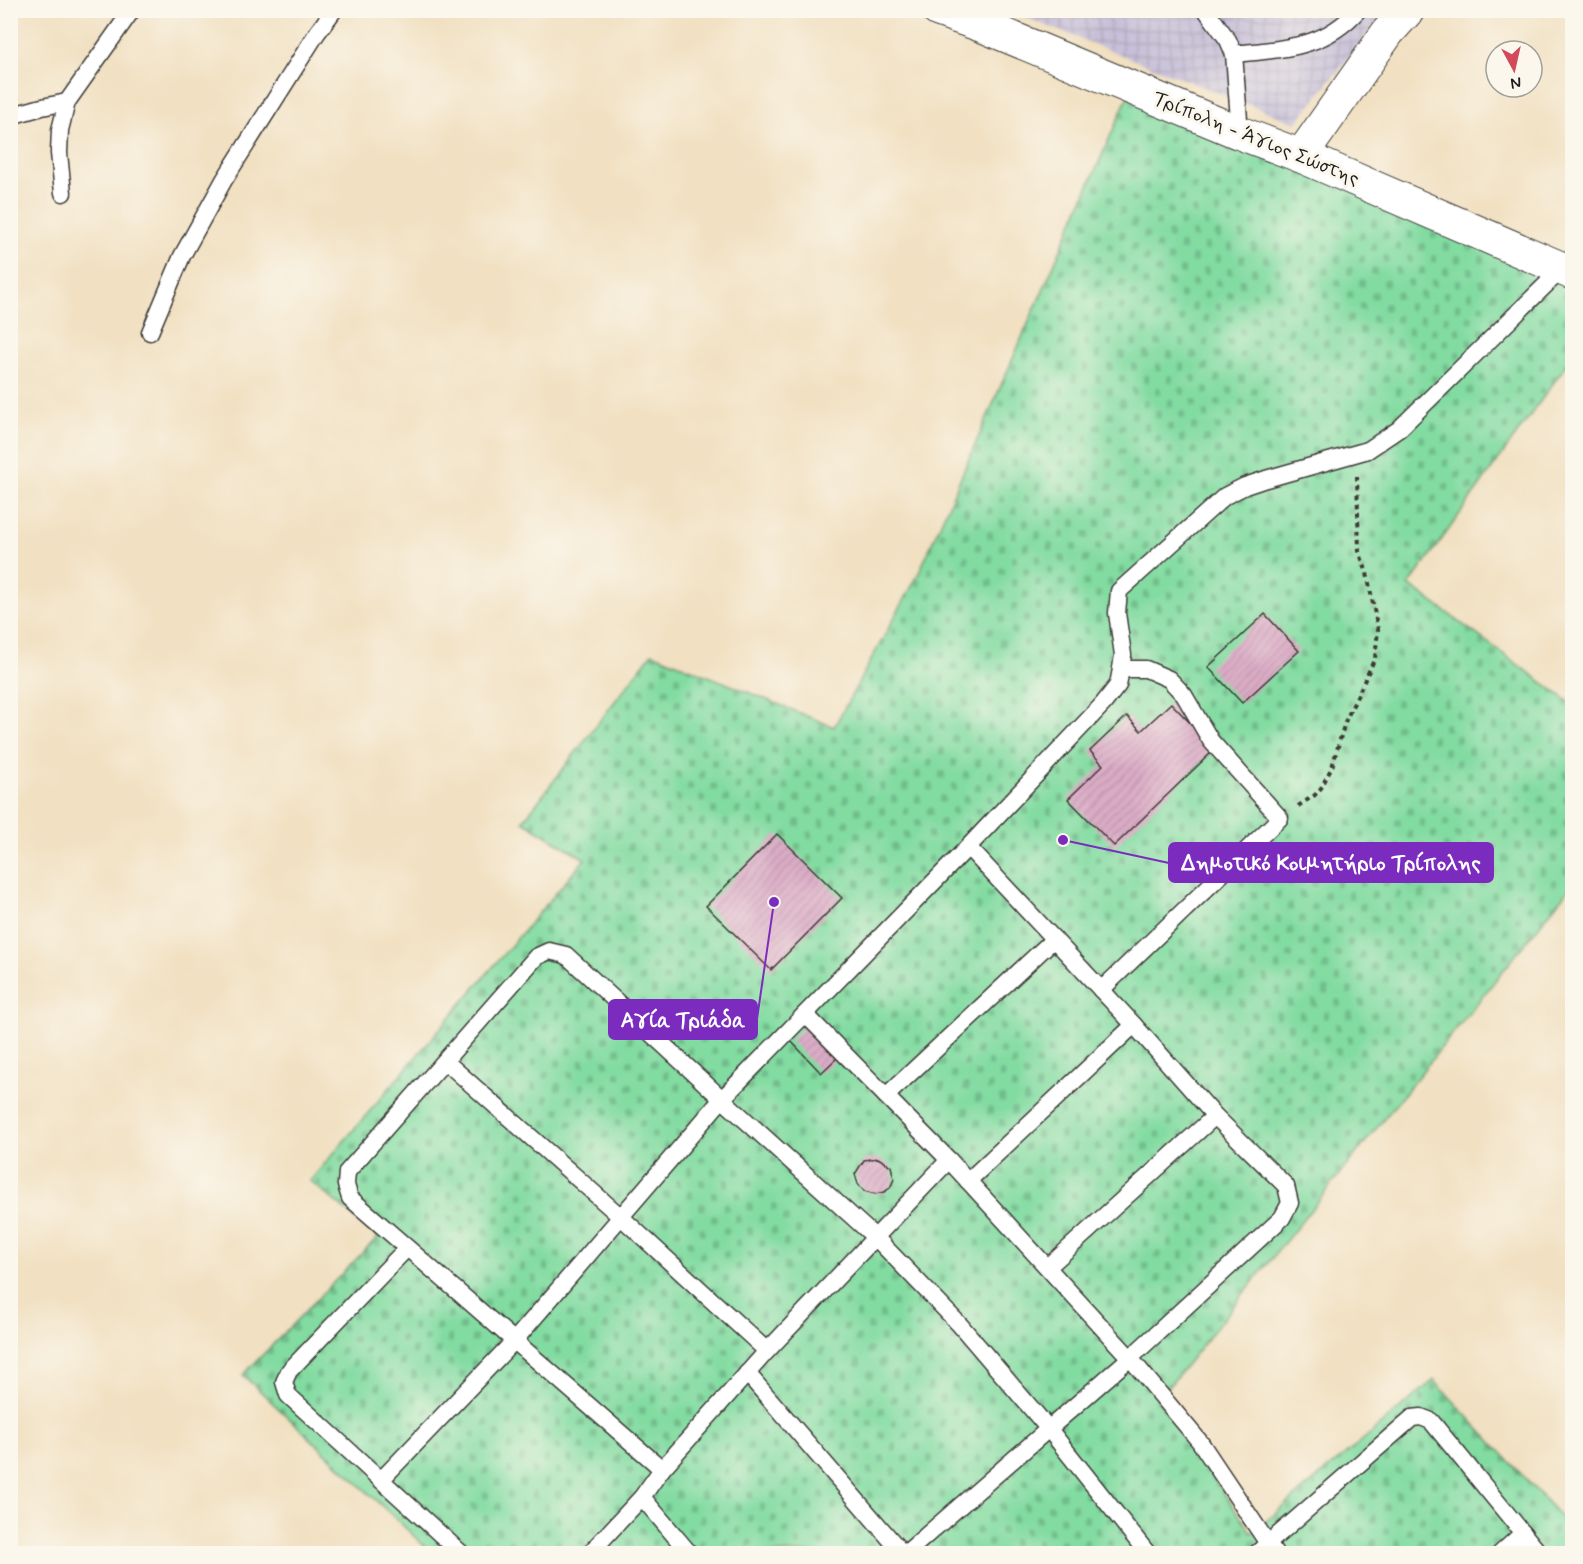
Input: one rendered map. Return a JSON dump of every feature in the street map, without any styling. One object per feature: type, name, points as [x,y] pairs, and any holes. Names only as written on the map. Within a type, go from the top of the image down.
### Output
[{"type":"main road","name":"Τρίπολη - Άγιος Σώστης","points":[[938,10],[983,26],[1301,156],[1568,270]]},
{"type":"main road","points":[[1301,156],[1388,32],[1408,10]]},
{"type":"lane","points":[[63,193],[59,153],[60,130],[68,102],[132,10]]},
{"type":"lane","points":[[150,332],[182,255],[224,180],[334,10]]},
{"type":"lane","points":[[1206,10],[1228,40],[1234,54],[1240,133]]},
{"type":"lane","points":[[1234,54],[1297,46],[1314,41],[1336,31],[1347,23],[1358,10]]},
{"type":"lane","points":[[10,116],[68,102]]},
{"type":"lane","points":[[382,1479],[515,1340],[722,1099],[968,847],[1118,686],[1123,655],[1117,613],[1119,591],[1225,496],[1266,479],[1368,450],[1399,429],[1568,270]]},
{"type":"lane","points":[[1101,990],[1280,818],[1211,741],[1184,695],[1169,679],[1146,669],[1121,669]]},
{"type":"lane","points":[[747,1373],[904,1554],[1130,1358],[1282,1218],[1290,1203],[1286,1186],[1215,1116],[1134,1025],[968,847]]},
{"type":"lane","points":[[886,1096],[1054,939]]},
{"type":"lane","points":[[662,1469],[350,1197],[346,1185],[347,1172],[536,957],[549,951],[566,955],[876,1238],[960,1325],[1048,1428],[1148,1554]]},
{"type":"lane","points":[[805,1014],[949,1160],[1130,1358],[1200,1442],[1266,1550],[1412,1418],[1422,1417],[1431,1421],[1540,1554]]},
{"type":"lane","points":[[968,1181],[1134,1025]]},
{"type":"lane","points":[[445,1061],[621,1217],[767,1351]]},
{"type":"lane","points":[[1048,1267],[1215,1116]]},
{"type":"lane","points":[[589,1554],[642,1497],[662,1469],[767,1351],[949,1160]]},
{"type":"lane","points":[[407,1248],[289,1371],[284,1382],[288,1395],[462,1554]]},
{"type":"lane","points":[[642,1497],[690,1554]]},
{"type":"lane","points":[[1500,1554],[1523,1533]]},
{"type":"path","points":[[1280,818],[1315,795],[1321,788],[1332,767],[1345,722],[1375,658],[1378,630],[1359,551],[1357,454]]},
{"type":"shaded area","points":[[1009,11],[1386,11],[1296,123]]},
{"type":"green space","points":[[1128,96],[1572,270],[1572,357],[1409,585],[1572,704],[1572,885],[1158,1400],[1252,1533],[1434,1380],[1572,1529],[1572,1553],[432,1553],[243,1375],[378,1237],[310,1181],[585,859],[523,821],[652,653],[834,727],[918,575]]},
{"type":"building","points":[[1265,614],[1299,651],[1242,703],[1208,667]]},
{"type":"building","points":[[1171,703],[1215,749],[1114,846],[1068,799],[1103,765],[1090,751],[1127,716],[1141,731]]},
{"type":"building","points":[[777,834],[842,898],[771,970],[706,906]]},
{"type":"building","points":[[808,1023],[839,1056],[821,1073],[790,1040]]},
{"type":"building","points":[[878,1158],[891,1166],[894,1179],[890,1188],[875,1194],[864,1191],[858,1184],[855,1174],[864,1160]]},
{"type":"place","name":"Δημοτικό Κοιμητήριο Τρίπολης","points":[[1063,840]]},
{"type":"place","name":"Αγία Τριάδα","points":[[774,902]]}]
